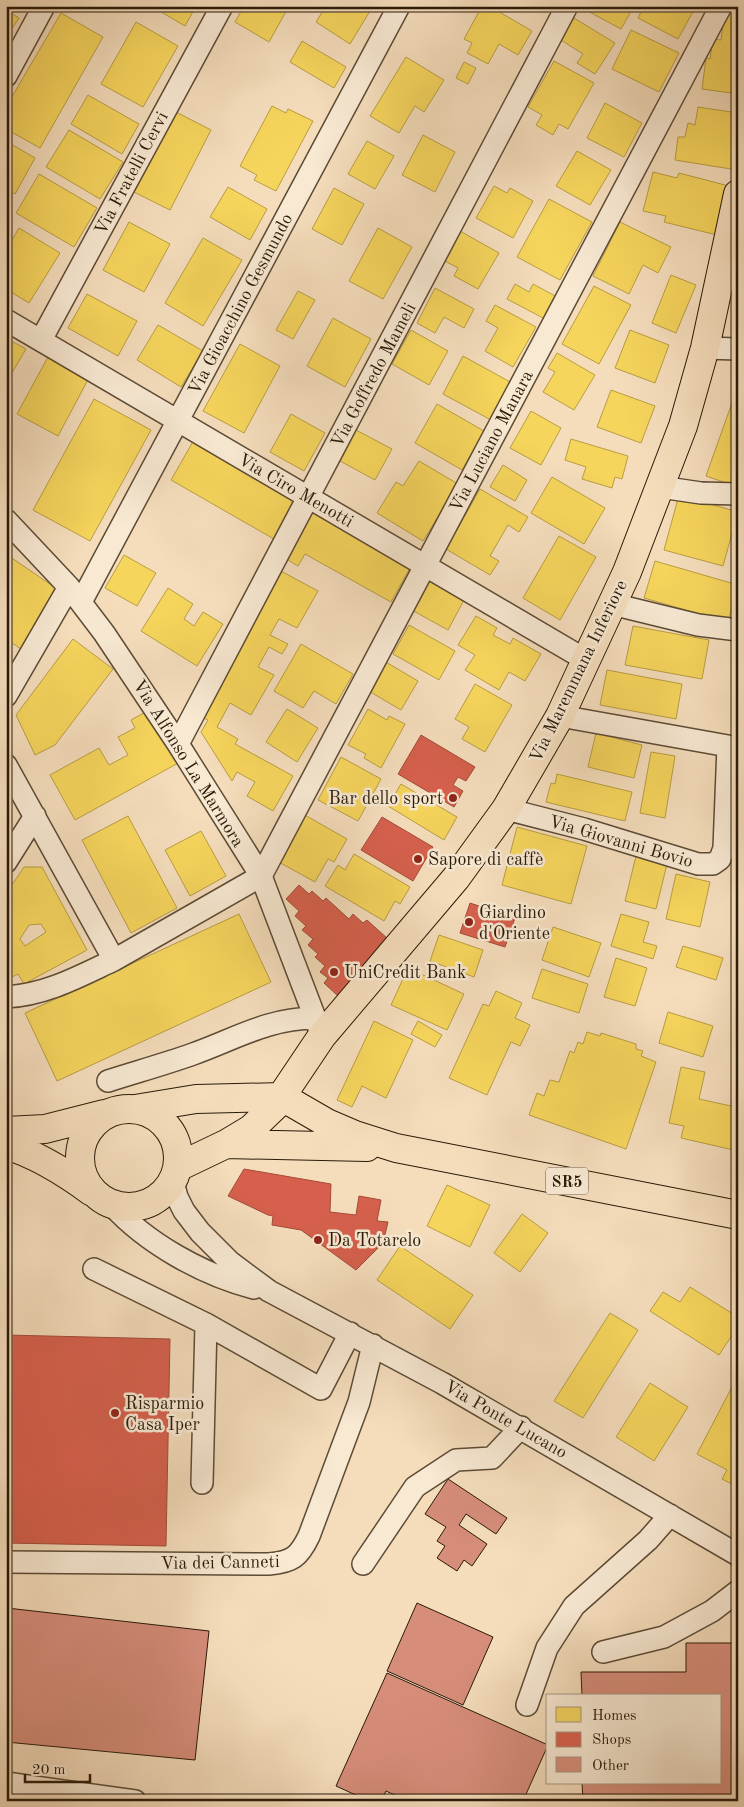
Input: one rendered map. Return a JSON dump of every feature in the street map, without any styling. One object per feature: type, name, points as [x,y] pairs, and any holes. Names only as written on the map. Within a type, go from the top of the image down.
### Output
[{"type":"main road","name":"Via Maremmana Inferiore","points":[[175,1174],[259,1122],[282,1097],[318,1027],[438,900],[473,856],[506,809],[560,716],[627,572],[688,410],[731,258],[738,194]]},
{"type":"main road","points":[[6,1131],[25,1131],[55,1127],[125,1109],[196,1099],[282,1097],[327,1123],[355,1135],[396,1148]]},
{"type":"main road","points":[[6,1145],[46,1161],[102,1199],[125,1208],[139,1207],[152,1202],[164,1194],[175,1174],[178,1151],[173,1135],[164,1122],[151,1113],[125,1109],[100,1118],[88,1130],[81,1145],[79,1162],[84,1179],[102,1199]]},
{"type":"main road","points":[[226,1144],[396,1148]]},
{"type":"main road","name":"SR5","points":[[396,1148],[738,1215]]},
{"type":"street","points":[[6,76],[44,6]]},
{"type":"street","name":"Via Fratelli Cervi","points":[[41,340],[222,6]]},
{"type":"street","name":"Via Gioacchino Gesmundo","points":[[6,696],[75,594],[177,420],[399,6]]},
{"type":"street","name":"Via Goffredo Mameli","points":[[178,744],[567,6]]},
{"type":"street","name":"Via Luciano Manara","points":[[261,876],[721,6]]},
{"type":"street","name":"Via Ciro Menotti","points":[[6,320],[586,660]]},
{"type":"street","points":[[705,348],[738,349]]},
{"type":"street","points":[[660,488],[700,493],[738,494]]},
{"type":"street","name":"Via Alfonso La Marmora","points":[[6,520],[75,594],[123,659],[261,876],[318,1027]]},
{"type":"street","points":[[612,604],[698,626],[738,630]]},
{"type":"street","name":"Via Giovanni Bovio","points":[[506,809],[614,838],[698,864],[713,864],[720,859],[724,848],[733,746],[560,716]]},
{"type":"street","points":[[6,765],[114,960]]},
{"type":"street","points":[[6,862],[34,816]]},
{"type":"street","points":[[6,997],[52,988],[114,960],[261,876]]},
{"type":"street","points":[[108,1081],[193,1054],[261,1026],[297,1018],[318,1027]]},
{"type":"street","name":"Via Ponte Lucano","points":[[175,1174],[177,1197],[184,1211],[200,1232],[224,1257],[269,1291],[373,1345],[521,1427],[738,1555]]},
{"type":"street","name":"Via Ponte Lucano","points":[[102,1199],[135,1229],[175,1254],[225,1278],[269,1291]]},
{"type":"street","points":[[94,1269],[206,1324],[321,1389],[350,1333]]},
{"type":"street","points":[[202,1483],[206,1324]]},
{"type":"street","name":"Via dei Canneti","points":[[6,1562],[269,1564],[286,1562],[294,1558],[301,1551],[309,1536],[360,1402],[373,1345]]},
{"type":"street","points":[[363,1564],[415,1487],[456,1460],[492,1458],[521,1427]]},
{"type":"street","points":[[527,1705],[547,1648],[574,1606],[648,1540],[670,1515]]},
{"type":"street","points":[[603,1652],[664,1637],[712,1612],[738,1591]]},
{"type":"street","points":[[6,1784],[135,1801]]},
{"type":"building: Homes","points":[[151,6],[196,6],[185,26]]},
{"type":"building: Homes","points":[[244,6],[289,6],[269,42],[235,22]]},
{"type":"building: Homes","points":[[326,6],[373,6],[350,44],[316,22]]},
{"type":"building: Homes","points":[[482,6],[489,6],[532,31],[518,55],[499,44],[488,64],[467,53],[472,43],[464,39]]},
{"type":"building: Homes","points":[[585,6],[634,6],[621,29],[584,9]]},
{"type":"building: Homes","points":[[644,6],[696,6],[678,39],[638,18]]},
{"type":"building: Homes","points":[[736,6],[738,6],[738,94],[702,89],[706,58],[710,59],[713,39],[721,40],[725,8],[735,10]]},
{"type":"building: Homes","points":[[6,10],[19,18],[6,38]]},
{"type":"building: Homes","points":[[61,13],[103,37],[40,148],[6,129],[6,107]]},
{"type":"building: Homes","points":[[574,18],[615,43],[595,74],[577,63],[583,54],[561,40]]},
{"type":"building: Homes","points":[[136,22],[178,46],[143,107],[101,84]]},
{"type":"building: Homes","points":[[631,30],[679,53],[659,92],[612,69]]},
{"type":"building: Homes","points":[[302,41],[346,67],[334,88],[290,62]]},
{"type":"building: Homes","points":[[406,57],[444,80],[424,112],[415,106],[399,133],[370,116]]},
{"type":"building: Homes","points":[[554,61],[594,83],[568,129],[559,124],[553,135],[536,125],[542,115],[528,107]]},
{"type":"building: Homes","points":[[464,62],[476,68],[468,84],[456,78]]},
{"type":"building: Homes","points":[[88,95],[139,124],[122,154],[71,124]]},
{"type":"building: Homes","points":[[605,103],[642,123],[624,157],[587,138]]},
{"type":"building: Homes","points":[[272,106],[286,113],[288,109],[313,121],[276,191],[254,180],[257,175],[240,166]]},
{"type":"building: Homes","points":[[698,107],[738,113],[737,170],[675,160],[678,137],[685,137],[688,123],[695,125]]},
{"type":"building: Homes","points":[[176,112],[211,130],[170,210],[134,192]]},
{"type":"building: Homes","points":[[69,130],[123,162],[100,199],[46,167]]},
{"type":"building: Homes","points":[[423,135],[455,152],[435,192],[402,175]]},
{"type":"building: Homes","points":[[6,141],[35,158],[15,194],[6,189]]},
{"type":"building: Homes","points":[[367,141],[394,156],[375,189],[348,174]]},
{"type":"building: Homes","points":[[577,151],[611,170],[590,205],[556,186]]},
{"type":"building: Homes","points":[[653,172],[677,178],[679,173],[729,186],[717,235],[664,222],[666,216],[643,211]]},
{"type":"building: Homes","points":[[39,174],[97,208],[74,247],[16,213]]},
{"type":"building: Homes","points":[[494,186],[507,193],[510,188],[533,201],[513,238],[476,218]]},
{"type":"building: Homes","points":[[228,187],[267,209],[250,240],[210,217]]},
{"type":"building: Homes","points":[[334,188],[364,204],[342,245],[312,229]]},
{"type":"building: Homes","points":[[549,199],[592,222],[560,280],[517,257]]},
{"type":"building: Homes","points":[[129,222],[170,244],[144,292],[103,270]]},
{"type":"building: Homes","points":[[620,222],[671,247],[658,273],[643,265],[629,294],[593,276]]},
{"type":"building: Homes","points":[[19,228],[60,253],[29,303],[6,289],[6,250]]},
{"type":"building: Homes","points":[[378,228],[412,247],[383,299],[349,281]]},
{"type":"building: Homes","points":[[460,231],[499,253],[478,289],[454,276],[458,268],[443,260]]},
{"type":"building: Homes","points":[[203,238],[242,260],[203,326],[165,303]]},
{"type":"building: Homes","points":[[671,275],[696,285],[676,333],[652,323]]},
{"type":"building: Homes","points":[[515,284],[529,292],[533,284],[557,297],[545,319],[507,299]]},
{"type":"building: Homes","points":[[594,286],[631,305],[599,364],[562,344]]},
{"type":"building: Homes","points":[[435,288],[474,309],[464,328],[444,317],[435,333],[417,323]]},
{"type":"building: Homes","points":[[298,291],[315,300],[293,339],[276,330]]},
{"type":"building: Homes","points":[[87,294],[137,321],[118,356],[68,328]]},
{"type":"building: Homes","points":[[495,305],[536,327],[513,367],[485,351],[498,328],[486,321]]},
{"type":"building: Homes","points":[[333,318],[371,339],[345,387],[307,366]]},
{"type":"building: Homes","points":[[158,325],[203,351],[181,387],[137,360]]},
{"type":"building: Homes","points":[[411,330],[448,351],[429,385],[392,364]]},
{"type":"building: Homes","points":[[630,330],[669,345],[655,383],[615,368]]},
{"type":"building: Homes","points":[[6,338],[26,349],[6,383]]},
{"type":"building: Homes","points":[[240,344],[280,366],[244,433],[203,411]]},
{"type":"building: Homes","points":[[557,353],[595,375],[574,410],[543,392],[555,372],[548,368]]},
{"type":"building: Homes","points":[[49,355],[90,376],[58,436],[17,414]]},
{"type":"building: Homes","points":[[463,356],[512,383],[491,420],[443,394]]},
{"type":"building: Homes","points":[[738,386],[738,487],[706,476]]},
{"type":"building: Homes","points":[[611,390],[655,406],[641,443],[597,427]]},
{"type":"building: Homes","points":[[94,399],[151,430],[90,541],[33,510]]},
{"type":"building: Homes","points":[[437,404],[484,431],[462,470],[415,443]]},
{"type":"building: Homes","points":[[531,411],[561,428],[541,465],[510,448]]},
{"type":"building: Homes","points":[[291,414],[325,433],[304,471],[270,452]]},
{"type":"building: Homes","points":[[356,430],[392,449],[375,480],[340,461]]},
{"type":"building: Homes","points":[[195,438],[298,497],[274,539],[171,480]]},
{"type":"building: Homes","points":[[571,439],[628,456],[622,479],[615,477],[612,488],[582,479],[586,467],[565,460]]},
{"type":"building: Homes","points":[[419,461],[458,484],[423,541],[377,513],[396,482],[403,486]]},
{"type":"building: Homes","points":[[503,465],[527,480],[515,501],[490,487]]},
{"type":"building: Homes","points":[[552,477],[605,508],[584,544],[531,513]]},
{"type":"building: Homes","points":[[480,489],[528,517],[519,532],[508,525],[490,556],[499,561],[490,575],[446,549]]},
{"type":"building: Homes","points":[[679,495],[738,512],[723,566],[664,550]]},
{"type":"building: Homes","points":[[310,510],[411,566],[391,602],[305,554],[298,566],[283,557]]},
{"type":"building: Homes","points":[[559,536],[596,557],[560,620],[523,598]]},
{"type":"building: Homes","points":[[6,554],[60,591],[21,649],[6,639]]},
{"type":"building: Homes","points":[[124,555],[156,573],[137,606],[105,588]]},
{"type":"building: Homes","points":[[655,561],[738,585],[728,622],[644,598]]},
{"type":"building: Homes","points":[[279,570],[318,591],[297,628],[279,619],[270,635],[288,644],[282,654],[269,647],[258,667],[274,675],[251,715],[230,703],[217,727],[238,739],[235,744],[293,776],[273,811],[247,796],[255,782],[237,772],[232,781],[201,732],[208,720],[198,715]]},
{"type":"building: Homes","points":[[428,575],[466,596],[448,630],[410,609]]},
{"type":"building: Homes","points":[[168,588],[193,604],[184,619],[194,626],[203,612],[223,624],[197,666],[141,631]]},
{"type":"building: Homes","points":[[476,616],[497,628],[493,635],[510,644],[513,638],[541,654],[525,681],[509,672],[499,690],[465,670],[475,655],[458,645]]},
{"type":"building: Homes","points":[[409,625],[455,651],[439,680],[393,654]]},
{"type":"building: Homes","points":[[633,626],[709,640],[702,679],[625,665]]},
{"type":"building: Homes","points":[[73,639],[113,669],[55,745],[35,755],[16,715]]},
{"type":"building: Homes","points":[[301,644],[353,674],[336,704],[314,691],[303,708],[274,691]]},
{"type":"building: Homes","points":[[384,661],[418,681],[401,710],[367,690]]},
{"type":"building: Homes","points":[[607,670],[682,684],[676,719],[600,705]]},
{"type":"building: Homes","points":[[475,684],[512,705],[485,752],[462,739],[469,727],[455,719]]},
{"type":"building: Homes","points":[[151,709],[180,762],[75,820],[50,775],[99,748],[109,765],[128,755],[118,737],[135,728],[131,720]]},
{"type":"building: Homes","points":[[287,709],[318,728],[297,762],[266,742]]},
{"type":"building: Homes","points":[[368,709],[387,720],[389,716],[405,724],[381,768],[364,758],[366,754],[348,745]]},
{"type":"building: Homes","points":[[596,733],[642,745],[634,778],[588,767]]},
{"type":"building: Homes","points":[[651,752],[675,756],[665,818],[640,813]]},
{"type":"building: Homes","points":[[341,757],[381,779],[358,821],[318,800]]},
{"type":"building: Homes","points":[[557,774],[632,792],[625,821],[546,802],[551,783],[555,784]]},
{"type":"building: Homes","points":[[401,784],[457,817],[444,840],[388,806]]},
{"type":"building: Homes","points":[[303,814],[347,839],[334,862],[328,859],[315,882],[277,861]]},
{"type":"building: Homes","points":[[128,816],[177,908],[131,933],[82,840]]},
{"type":"building: Homes","points":[[517,827],[587,846],[571,904],[502,885]]},
{"type":"building: Homes","points":[[201,831],[226,876],[190,896],[165,850]]},
{"type":"building: Homes","points":[[354,854],[410,887],[400,904],[395,901],[384,921],[325,886],[338,865],[345,870]]},
{"type":"building: Homes","points":[[636,856],[667,864],[656,909],[625,901]]},
{"type":"building: Homes","points":[[24,867],[42,867],[87,950],[24,984],[18,974],[6,980],[6,894]],"holes":[[[41,924],[46,932],[25,946],[20,939],[29,925]]]},
{"type":"building: Homes","points":[[676,874],[710,882],[700,927],[666,919]]},
{"type":"building: Homes","points":[[239,914],[271,982],[57,1081],[25,1013]]},
{"type":"building: Homes","points":[[621,914],[649,922],[643,942],[657,946],[653,959],[611,946]]},
{"type":"building: Homes","points":[[553,927],[601,943],[589,977],[542,960]]},
{"type":"building: Homes","points":[[439,935],[483,950],[474,977],[430,961]]},
{"type":"building: Homes","points":[[683,946],[723,958],[716,980],[676,967]]},
{"type":"building: Homes","points":[[616,958],[647,968],[635,1006],[604,997]]},
{"type":"building: Homes","points":[[408,968],[464,994],[447,1030],[391,1005]]},
{"type":"building: Homes","points":[[542,969],[588,984],[579,1013],[532,998]]},
{"type":"building: Homes","points":[[496,991],[522,1003],[515,1018],[530,1025],[520,1046],[511,1042],[487,1095],[449,1078],[483,1004],[489,1006]]},
{"type":"building: Homes","points":[[668,1012],[713,1026],[703,1057],[659,1043]]},
{"type":"building: Homes","points":[[374,1021],[413,1040],[386,1098],[362,1086],[352,1107],[337,1100]]},
{"type":"building: Homes","points":[[418,1021],[442,1035],[435,1047],[411,1034]]},
{"type":"building: Homes","points":[[587,1032],[600,1036],[601,1033],[636,1044],[636,1049],[643,1051],[641,1056],[656,1062],[626,1149],[529,1115],[537,1093],[544,1096],[550,1080],[559,1082],[570,1051],[574,1053],[578,1042],[583,1044]]},
{"type":"building: Homes","points":[[681,1067],[705,1072],[699,1099],[731,1106],[734,1091],[738,1092],[738,1151],[681,1138],[684,1126],[669,1123]]},
{"type":"building: Homes","points":[[447,1185],[490,1205],[470,1247],[427,1226]]},
{"type":"building: Homes","points":[[522,1214],[548,1233],[520,1272],[494,1253]]},
{"type":"building: Homes","points":[[400,1246],[473,1295],[450,1329],[377,1280]]},
{"type":"building: Homes","points":[[690,1287],[738,1317],[738,1326],[719,1355],[650,1311],[663,1292],[680,1302]]},
{"type":"building: Homes","points":[[610,1313],[638,1330],[583,1418],[554,1401]]},
{"type":"building: Homes","points":[[650,1383],[688,1407],[654,1461],[616,1437]]},
{"type":"building: Homes","points":[[734,1383],[738,1385],[738,1487],[722,1479],[727,1470],[697,1454]]},
{"type":"building: Shops","points":[[421,735],[475,767],[466,781],[458,777],[453,785],[463,791],[454,807],[398,774]]},
{"type":"building: Shops","points":[[382,817],[433,847],[413,881],[361,850]]},
{"type":"building: Shops","points":[[299,885],[309,894],[312,891],[323,901],[326,898],[349,919],[353,914],[363,923],[367,920],[388,939],[338,996],[324,983],[328,978],[320,972],[325,966],[315,957],[318,954],[308,945],[313,939],[302,930],[306,926],[295,916],[299,911],[286,899]]},
{"type":"building: Shops","points":[[470,903],[515,918],[505,947],[460,933]]},
{"type":"building: Shops","points":[[244,1169],[331,1184],[330,1212],[356,1215],[359,1196],[381,1200],[377,1221],[388,1222],[383,1243],[356,1270],[301,1230],[272,1225],[273,1216],[228,1196]]},
{"type":"building: Shops","points":[[6,1335],[170,1339],[166,1546],[6,1543]]},
{"type":"building: Other","points":[[448,1479],[507,1518],[496,1534],[466,1514],[459,1525],[487,1544],[472,1566],[464,1560],[457,1571],[437,1558],[445,1546],[437,1541],[446,1527],[425,1514]]},
{"type":"building: Other","points":[[417,1603],[493,1637],[463,1705],[387,1671]]},
{"type":"building: Other","points":[[7,1608],[209,1631],[195,1760],[6,1742]]},
{"type":"building: Other","points":[[686,1643],[738,1643],[738,1801],[583,1801],[582,1784],[722,1784],[722,1694],[582,1694],[581,1672],[686,1672]]},
{"type":"building: Other","points":[[387,1673],[546,1744],[546,1749],[523,1801],[407,1801],[386,1791],[381,1801],[369,1801],[336,1786]]},
{"type":"place","name":"Bar dello sport","points":[[453,798]]},
{"type":"place","name":"Sapore di caffè","points":[[418,859]]},
{"type":"place","name":"Giardino d'Oriente","points":[[469,922]]},
{"type":"place","name":"UniCredit Bank","points":[[334,972]]},
{"type":"place","name":"Da Totarelo","points":[[318,1240]]},
{"type":"place","name":"Risparmio Casa Iper","points":[[115,1413]]}]
